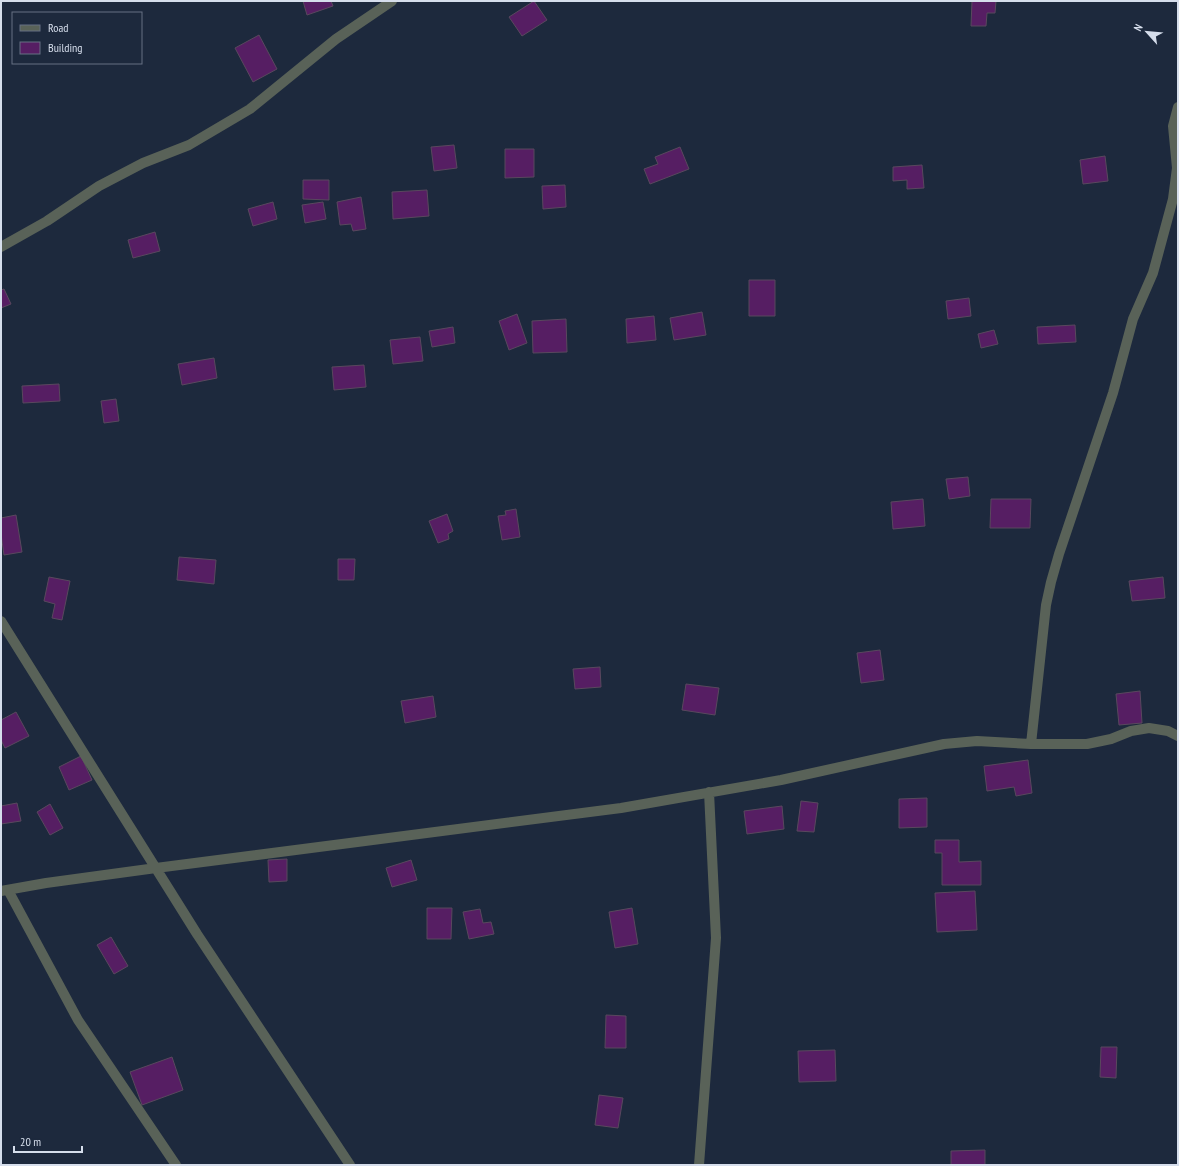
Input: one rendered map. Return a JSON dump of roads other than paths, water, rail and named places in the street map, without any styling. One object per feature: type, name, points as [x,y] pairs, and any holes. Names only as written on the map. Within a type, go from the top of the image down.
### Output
[{"type":"street","points":[[1,247],[47,221],[99,186],[143,163],[189,145],[250,109],[336,39],[392,1]]},
{"type":"street","points":[[1030,744],[1046,605],[1051,582],[1113,393],[1133,319],[1153,273],[1173,199],[1176,168],[1173,126],[1178,107]]},
{"type":"street","points":[[1,621],[197,934],[350,1165]]},
{"type":"street","points":[[176,1165],[78,1020],[4,890],[156,868],[620,808],[782,780],[944,744],[977,740],[1030,744],[1087,744],[1111,739],[1131,731],[1149,728],[1168,731],[1178,736]]},
{"type":"street","points":[[699,1165],[716,938],[709,792]]}]
